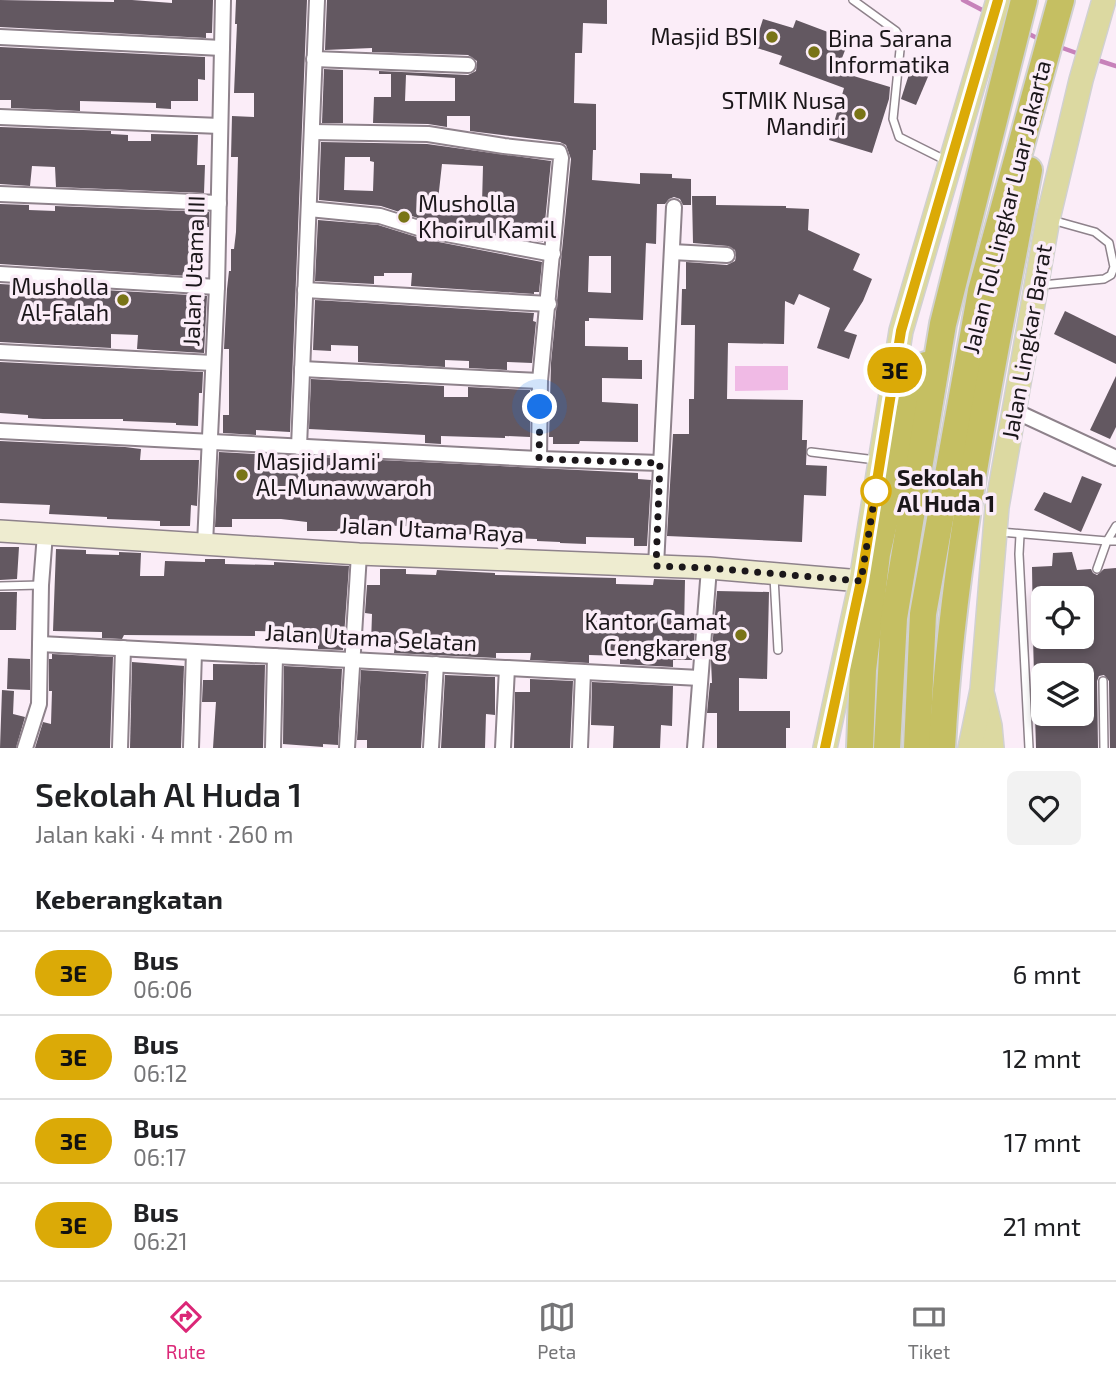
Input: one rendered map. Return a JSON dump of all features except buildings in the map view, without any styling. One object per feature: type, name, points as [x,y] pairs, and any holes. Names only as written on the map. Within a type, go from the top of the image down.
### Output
[{"type":"highway","name":"Jalan Tol Lingkar Luar Jakarta","points":[[887,748],[894,618],[943,324],[1024,0]]},
{"type":"highway","name":"Jalan Tol Lingkar Luar Jakarta","points":[[917,748],[923,614],[981,291],[1060,3]]},
{"type":"highway","points":[[942,748],[946,680],[965,523],[1031,162],[1030,156],[1020,144]]},
{"type":"highway","points":[[860,748],[863,670],[877,554],[912,398],[943,324]]},
{"type":"main road","points":[[825,748],[861,581],[901,331],[998,0]]},
{"type":"main road","name":"Jalan Lingkar Barat","points":[[970,748],[982,690],[997,507],[1048,219],[1081,80],[1094,35],[1108,6]]},
{"type":"main road","name":"Jalan Utama Raya","points":[[0,531],[205,544],[359,561],[709,568],[861,581]]},
{"type":"main road","points":[[833,748],[843,660]]},
{"type":"main road","name":"Jalan Lingkar Barat","points":[[982,690],[992,748]]},
{"type":"street","name":"Jalan Utama III","points":[[205,544],[217,287],[223,0]]},
{"type":"street","points":[[299,447],[317,0]]},
{"type":"street","points":[[0,37],[222,47]]},
{"type":"street","points":[[314,59],[468,65]]},
{"type":"street","points":[[0,117],[220,126]]},
{"type":"street","points":[[312,132],[428,134],[559,152],[561,158],[549,304],[540,381],[539,459]]},
{"type":"street","points":[[0,194],[219,203]]},
{"type":"street","points":[[656,566],[674,207]]},
{"type":"street","points":[[309,209],[380,216],[425,230],[553,254]]},
{"type":"street","points":[[672,252],[727,255]]},
{"type":"street","points":[[0,274],[217,287]]},
{"type":"street","points":[[305,290],[549,304]]},
{"type":"street","points":[[0,352],[213,363]]},
{"type":"street","points":[[302,369],[540,381]]},
{"type":"street","points":[[1015,411],[1116,458]]},
{"type":"street","points":[[0,431],[660,463]]},
{"type":"street","points":[[25,748],[39,704],[41,585],[45,534]]},
{"type":"street","points":[[347,748],[359,561]]},
{"type":"street","points":[[695,748],[709,568]]},
{"type":"street","name":"Jalan Utama Selatan","points":[[40,644],[699,678]]},
{"type":"street","points":[[120,748],[123,648]]},
{"type":"street","points":[[191,748],[194,652]]},
{"type":"street","points":[[273,748],[275,656]]},
{"type":"street","points":[[431,748],[436,664]]},
{"type":"street","points":[[503,748],[507,668]]},
{"type":"street","points":[[580,748],[583,672]]},
{"type":"lane","points":[[853,0],[896,31],[901,40],[893,118],[899,137],[950,162]]},
{"type":"lane","points":[[1037,286],[1104,279],[1111,275],[1114,267],[1109,243],[1096,232],[1048,219]]},
{"type":"lane","points":[[811,452],[880,461]]},
{"type":"lane","points":[[1097,569],[1107,541],[1116,526]]},
{"type":"lane","points":[[995,531],[1116,541]]},
{"type":"lane","points":[[1020,534],[1029,748]]},
{"type":"lane","points":[[774,573],[778,650]]},
{"type":"lane","points":[[0,586],[41,585]]},
{"type":"lane","points":[[1104,681],[1104,748]]},
{"type":"shaded area","points":[[735,366],[788,366],[788,390],[735,391]]},
{"type":"waterway","points":[[963,0],[986,12]]},
{"type":"waterway","points":[[1025,32],[1043,41]]},
{"type":"waterway","points":[[1057,46],[1082,55]]},
{"type":"waterway","points":[[1094,59],[1116,66]]},
{"type":"bus line","name":"3E","points":[[825,748],[861,581],[901,331],[998,0]]},
{"type":"place","name":"Masjid BSI","points":[[772,37]]},
{"type":"place","name":"Bina Sarana Informatika","points":[[814,52]]},
{"type":"place","name":"STMIK Nusa Mandiri","points":[[860,114]]},
{"type":"place","name":"Musholla Khoirul Kamil","points":[[404,217]]},
{"type":"place","name":"Musholla Al-Falah","points":[[123,300]]},
{"type":"place","name":"Masjid Jami' Al-Munawwaroh","points":[[242,475]]},
{"type":"place","name":"Sekolah Al Huda 1","points":[[876,491]]},
{"type":"place","name":"Kantor Camat Cengkareng","points":[[741,635]]},
{"type":"route","points":[[540,407],[539,459],[660,463],[656,566],[861,581],[876,491]]}]
